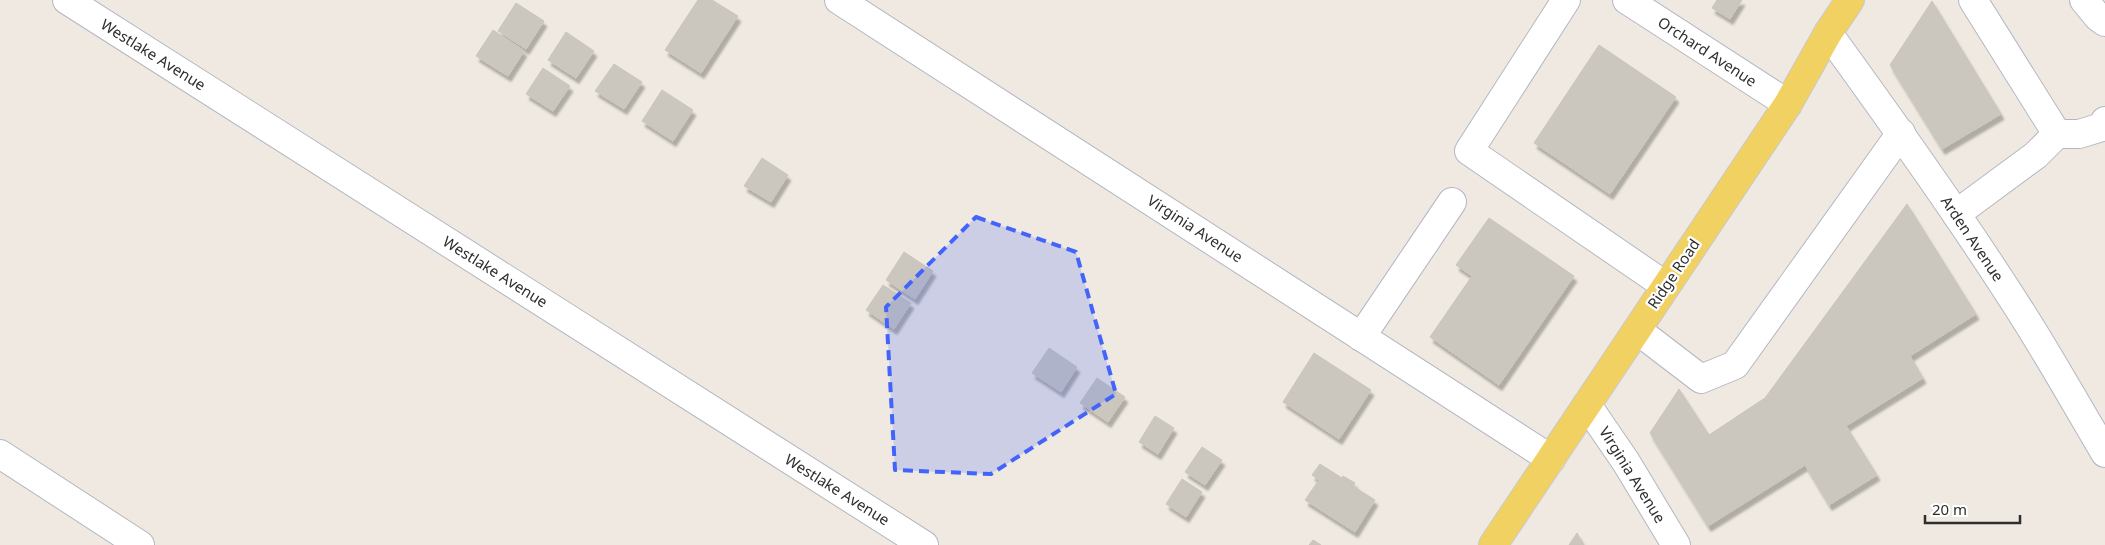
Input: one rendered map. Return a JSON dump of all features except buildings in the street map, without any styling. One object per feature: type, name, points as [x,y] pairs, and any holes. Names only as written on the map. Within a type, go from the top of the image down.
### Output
[{"type":"main road","name":"Ridge Road","points":[[1493,545],[1788,104],[1850,0]]},
{"type":"street","name":"Westlake Avenue","points":[[67,0],[924,545]]},
{"type":"street","name":"Virginia Avenue","points":[[839,0],[1551,459]]},
{"type":"street","points":[[1566,0],[1469,151],[1666,286]]},
{"type":"street","name":"Orchard Avenue","points":[[1627,0],[1788,104]]},
{"type":"street","points":[[1972,0],[2057,134]]},
{"type":"street","points":[[2084,0],[2098,17],[2105,22]]},
{"type":"street","name":"Arden Avenue","points":[[1828,34],[1901,133],[1956,214],[2026,320],[2105,453]]},
{"type":"street","points":[[1956,214],[2036,155],[2057,134],[2079,134],[2102,127],[2105,121]]},
{"type":"street","points":[[1637,330],[1702,379],[1735,365],[1901,133]]},
{"type":"street","points":[[1361,337],[1452,202]]},
{"type":"street","name":"Virginia Avenue","points":[[1586,405],[1626,462],[1676,545]]},
{"type":"street","points":[[0,454],[140,545]]},
{"type":"highlighted area","points":[[976,217],[1076,252],[1116,394],[991,474],[895,470],[886,307]]}]
